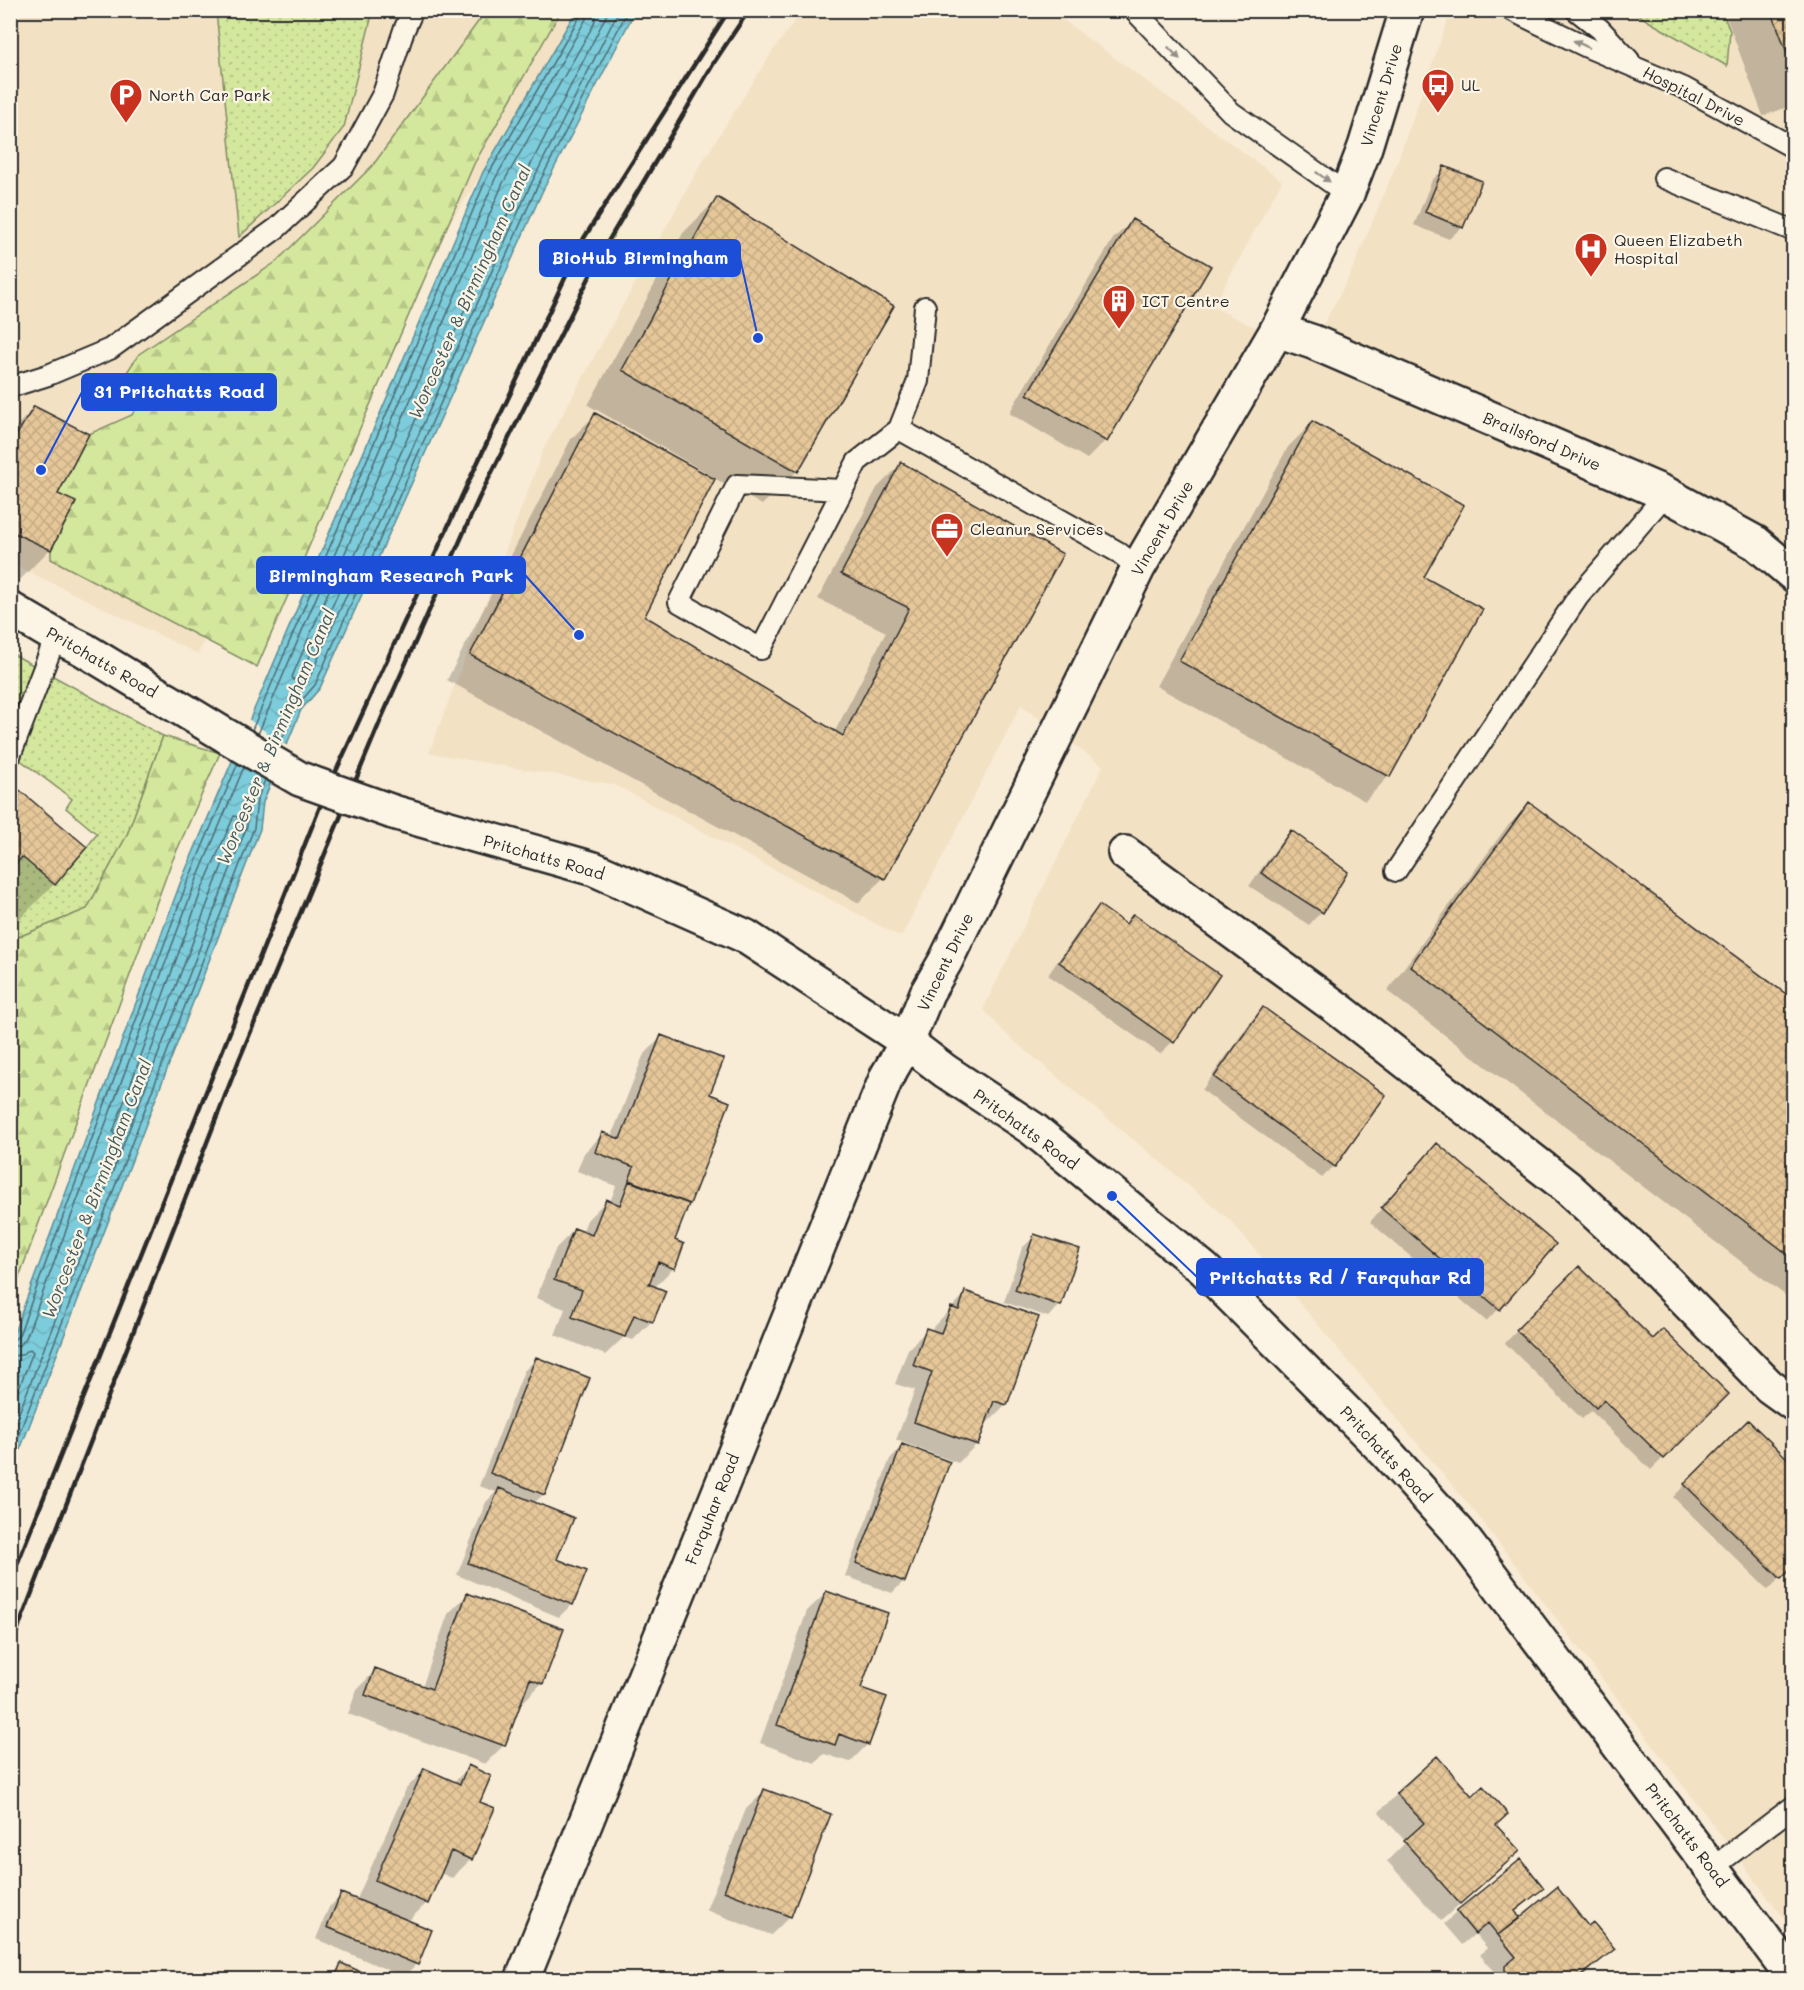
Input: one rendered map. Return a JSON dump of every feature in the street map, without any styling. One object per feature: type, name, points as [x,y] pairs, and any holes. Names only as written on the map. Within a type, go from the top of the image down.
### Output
[{"type":"street","name":"Vincent Drive","points":[[908,1042],[927,993],[945,962],[1138,568],[1277,330],[1347,194],[1365,147],[1407,10]]},
{"type":"street","name":"Brailsford Drive","points":[[1277,330],[1313,342],[1666,494],[1756,543],[1794,575]]},
{"type":"street","name":"Pritchatts Road","points":[[10,609],[82,649],[300,779],[393,812],[594,869],[745,936],[908,1042],[945,1071],[1033,1129],[1204,1269],[1385,1451],[1459,1533],[1794,1978]]},
{"type":"street","points":[[1125,854],[1337,1008],[1567,1187],[1641,1255],[1768,1386],[1794,1404]]},
{"type":"street","name":"Farquhar Road","points":[[522,1980],[887,1076],[908,1042]]},
{"type":"lane","points":[[10,387],[48,375],[110,349],[278,228],[344,166],[383,94],[413,10]]},
{"type":"lane","points":[[1134,10],[1231,112],[1347,194]]},
{"type":"lane","points":[[1511,10],[1587,47],[1635,67]]},
{"type":"lane","name":"Hospital Drive","points":[[1576,10],[1600,29],[1635,67],[1684,88],[1794,148]]},
{"type":"lane","points":[[1664,178],[1794,231]]},
{"type":"lane","points":[[842,490],[737,485],[679,602],[761,649],[857,462],[899,429],[918,381],[924,307]]},
{"type":"lane","points":[[899,429],[1118,552],[1138,568]]},
{"type":"lane","points":[[1396,871],[1578,597],[1666,494]]},
{"type":"lane","points":[[10,756],[56,636]]},
{"type":"lane","points":[[1712,1868],[1794,1806]]},
{"type":"shaded area","points":[[10,11],[576,11],[483,172],[270,502],[198,654],[11,563]]},
{"type":"shaded area","points":[[802,11],[1051,11],[1282,181],[1213,307],[1308,353],[1351,273],[1396,165],[1451,11],[1793,11],[1793,1930],[1479,1517],[1230,1220],[1007,1035],[983,1009],[1103,766],[1021,705],[901,937],[615,785],[429,753],[544,448],[701,164],[772,52]]},
{"type":"green space","points":[[216,11],[373,11],[344,127],[313,168],[239,237]]},
{"type":"green space","points":[[486,11],[561,11],[474,164],[257,667],[51,559],[51,550],[76,503],[58,494],[89,434],[132,415],[138,404],[127,372],[139,354],[276,262],[373,165]]},
{"type":"green space","points":[[1633,11],[1722,11],[1730,31],[1727,66],[1648,21]]},
{"type":"green space","points":[[11,653],[163,736],[127,835],[87,909],[11,940],[10,841],[53,876],[87,847],[97,834],[66,808],[72,799],[11,753]]},
{"type":"green space","points":[[163,736],[220,753],[170,866],[11,1299],[11,940],[87,909],[127,835]]},
{"type":"water","name":"Worcester & Birmingham Canal","points":[[576,11],[635,11],[542,192],[320,688],[301,710],[263,802],[260,829],[11,1473],[11,1341],[181,881],[483,172]]},
{"type":"pier","points":[[247,718],[281,743],[289,746],[277,776],[232,753]]},
{"type":"building","points":[[1771,10],[1794,10],[1794,71]]},
{"type":"building","points":[[1444,166],[1482,181],[1463,228],[1425,212]]},
{"type":"building","points":[[717,197],[894,306],[798,472],[622,370]]},
{"type":"building","name":"ICT Centre","points":[[1132,219],[1211,266],[1107,442],[1027,394]]},
{"type":"building","points":[[34,406],[89,434],[58,494],[76,502],[51,550],[10,531],[10,446]]},
{"type":"building","points":[[595,413],[715,479],[645,616],[843,736],[909,608],[841,574],[901,462],[1063,554],[885,879],[470,655]]},
{"type":"building","points":[[1312,421],[1464,505],[1424,577],[1483,609],[1390,777],[1179,661]]},
{"type":"building","points":[[10,782],[87,847],[55,885],[22,857],[10,870]]},
{"type":"building","points":[[1529,802],[1794,1000],[1794,1259],[1410,966]]},
{"type":"building","points":[[1291,830],[1348,872],[1323,913],[1261,873]]},
{"type":"building","points":[[1099,905],[1126,924],[1133,914],[1220,975],[1174,1043],[1059,962]]},
{"type":"building","points":[[1263,1007],[1386,1095],[1335,1167],[1214,1077]]},
{"type":"building","points":[[661,1035],[724,1059],[710,1094],[730,1102],[690,1204],[629,1180],[634,1167],[595,1152],[602,1132],[620,1139]]},
{"type":"building","points":[[1437,1143],[1556,1244],[1500,1310],[1381,1208]]},
{"type":"building","points":[[629,1181],[689,1204],[675,1240],[684,1244],[675,1269],[658,1262],[649,1284],[666,1291],[653,1322],[634,1315],[625,1337],[572,1317],[582,1290],[554,1280],[574,1228],[592,1235],[606,1199],[620,1205]]},
{"type":"building","points":[[1034,1234],[1080,1249],[1061,1306],[1015,1290]]},
{"type":"building","points":[[1579,1266],[1653,1339],[1663,1329],[1729,1394],[1664,1459],[1604,1400],[1596,1408],[1516,1330]]},
{"type":"building","points":[[965,1291],[1039,1317],[1007,1405],[994,1401],[978,1445],[914,1422],[932,1372],[913,1365],[926,1328],[941,1333],[951,1307],[959,1310]]},
{"type":"building","points":[[536,1357],[590,1378],[545,1495],[490,1473]]},
{"type":"building","points":[[1748,1420],[1794,1465],[1794,1475],[1791,1479],[1794,1481],[1794,1566],[1781,1579],[1684,1484]]},
{"type":"building","points":[[902,1444],[950,1462],[905,1582],[856,1563]]},
{"type":"building","points":[[499,1488],[574,1518],[557,1559],[587,1571],[573,1605],[468,1563]]},
{"type":"building","points":[[826,1591],[888,1613],[861,1688],[887,1697],[869,1745],[839,1734],[835,1745],[777,1725]]},
{"type":"building","points":[[467,1593],[564,1629],[543,1684],[530,1679],[505,1746],[365,1695],[375,1668],[432,1689]]},
{"type":"building","points":[[1437,1756],[1472,1796],[1483,1786],[1508,1814],[1496,1825],[1520,1851],[1460,1904],[1404,1841],[1424,1823],[1396,1793]]},
{"type":"building","points":[[468,1765],[491,1776],[480,1802],[495,1808],[472,1860],[451,1851],[428,1904],[375,1880],[424,1768],[460,1784]]},
{"type":"building","points":[[764,1789],[831,1814],[791,1917],[724,1891]]},
{"type":"building","points":[[1521,1859],[1544,1888],[1515,1911],[1520,1918],[1498,1935],[1488,1923],[1475,1934],[1456,1911]]},
{"type":"building","points":[[1557,1887],[1588,1926],[1593,1922],[1615,1949],[1580,1977],[1582,1980],[1505,1980],[1505,1966],[1516,1957],[1498,1935]]},
{"type":"building","points":[[341,1893],[432,1930],[418,1965],[327,1927]]},
{"type":"building","points":[[341,1963],[375,1978],[375,1980],[334,1980]]},
{"type":"railway","points":[[10,1582],[321,804],[466,487],[584,238],[729,10]]},
{"type":"railway","points":[[10,1649],[239,1060],[382,717],[479,498],[603,250],[715,61],[749,10]]},
{"type":"place","name":"UL","points":[[1438,114]]},
{"type":"place","name":"North Car Park","points":[[126,124]]},
{"type":"place","name":"Queen Elizabeth Hospital","points":[[1591,278]]},
{"type":"place","name":"ICT Centre","points":[[1119,330]]},
{"type":"place","name":"BioHub Birmingham","points":[[758,338]]},
{"type":"place","name":"31 Pritchatts Road","points":[[41,470]]},
{"type":"place","name":"Cleanur Services","points":[[947,558]]},
{"type":"place","name":"Birmingham Research Park","points":[[579,635]]},
{"type":"place","name":"Pritchatts Rd / Farquhar Rd","points":[[1112,1196]]}]
